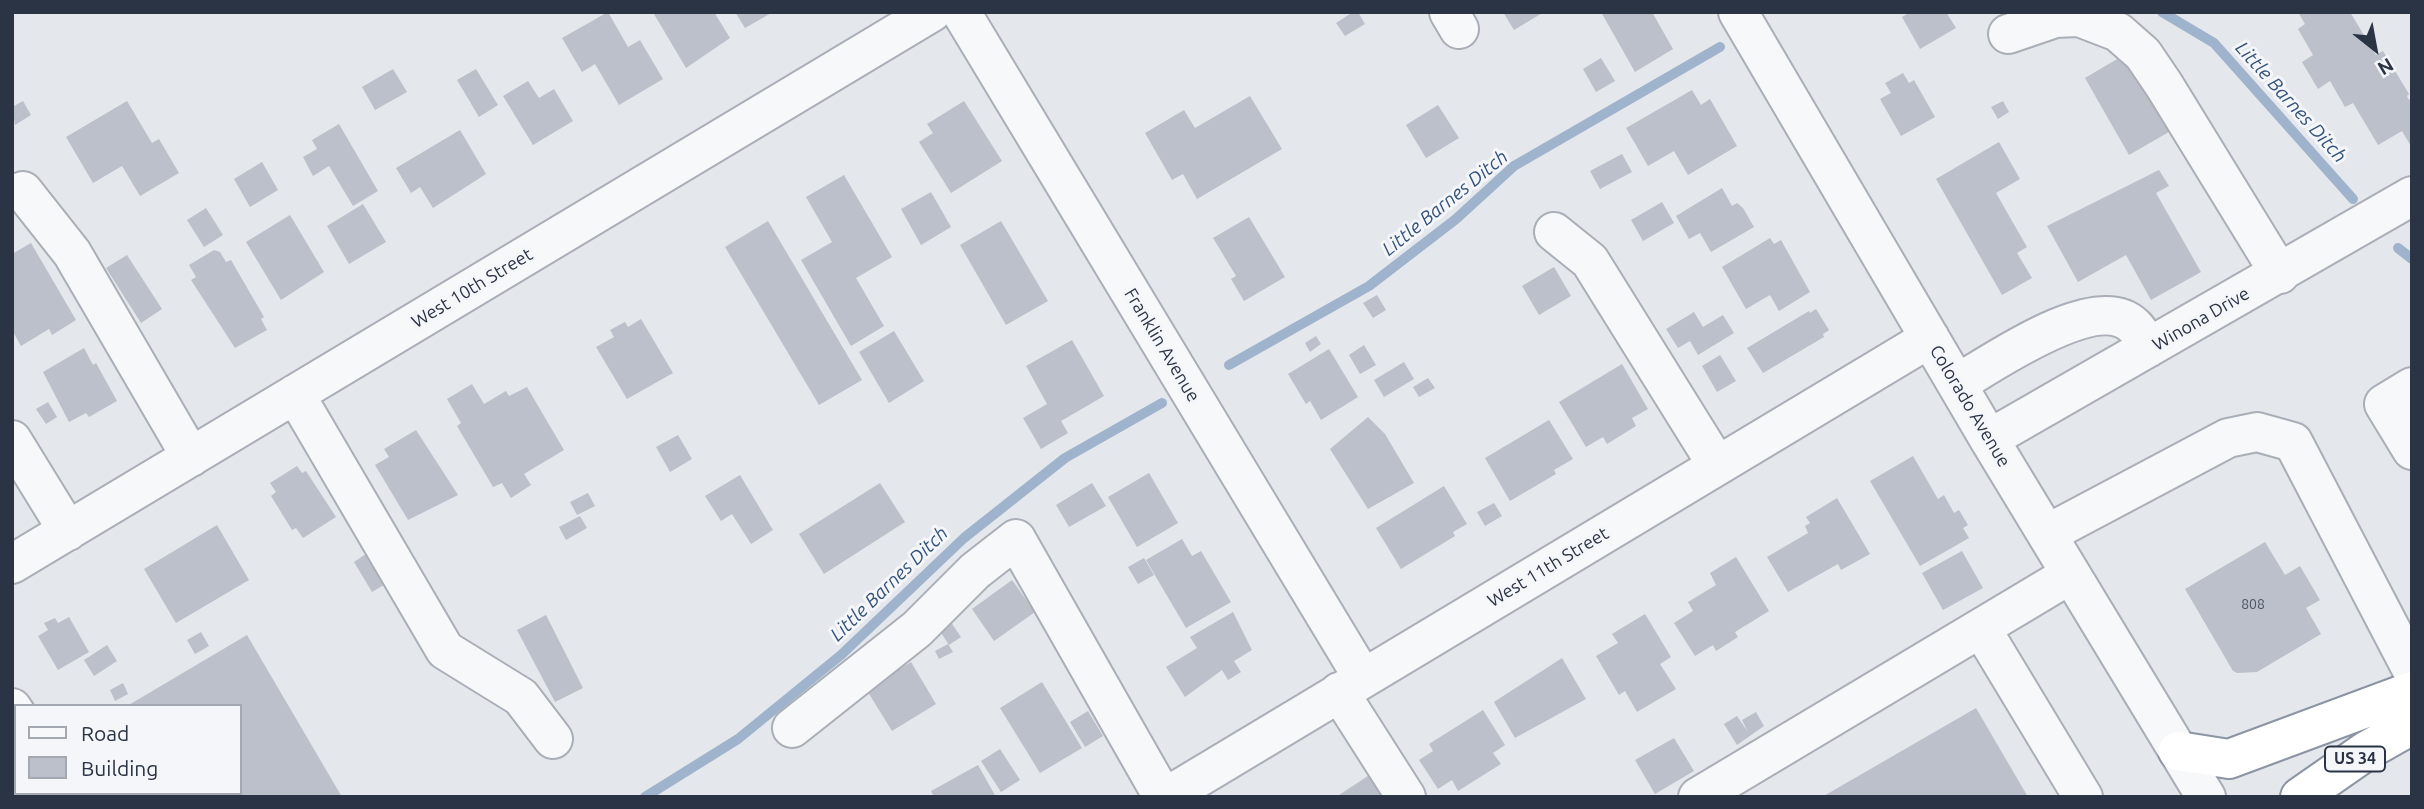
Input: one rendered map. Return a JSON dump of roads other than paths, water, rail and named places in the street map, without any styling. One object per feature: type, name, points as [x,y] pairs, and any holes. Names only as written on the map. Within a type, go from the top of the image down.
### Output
[{"type":"highway","points":[[2178,751],[2229,759],[2412,691]]},
{"type":"highway","name":"US 34","points":[[2301,797],[2366,751],[2412,724]]},
{"type":"street","name":"West 10th Street","points":[[12,564],[932,12]]},
{"type":"street","name":"Franklin Avenue","points":[[961,12],[1351,685],[1406,797]]},
{"type":"street","name":"Colorado Avenue","points":[[1738,12],[1989,439],[2206,797]]},
{"type":"street","points":[[2008,34],[2055,18],[2080,17],[2119,32],[2143,54],[2164,85],[2280,274]]},
{"type":"street","points":[[23,191],[72,253],[191,457]]},
{"type":"street","name":"Winona Drive","points":[[1989,439],[2412,196]]},
{"type":"street","points":[[1555,232],[1590,261],[1717,465]]},
{"type":"street","points":[[1957,384],[2058,325],[2099,317],[2117,317],[2133,324],[2148,348]]},
{"type":"street","name":"West 11th Street","points":[[1164,797],[1930,338]]},
{"type":"street","points":[[2412,387],[2384,404],[2412,450]]},
{"type":"street","points":[[295,394],[445,650],[521,697],[553,739]]},
{"type":"street","points":[[2047,534],[2228,438],[2257,432],[2293,442],[2412,670]]},
{"type":"street","points":[[12,440],[68,531]]},
{"type":"street","points":[[792,728],[917,629],[975,571],[1016,539],[1164,797]]},
{"type":"street","points":[[1698,797],[2071,574]]},
{"type":"street","points":[[1990,643],[2083,797]]},
{"type":"waterway","name":"Little Barnes Ditch","points":[[2162,12],[2214,43],[2353,199]]},
{"type":"waterway","name":"Little Barnes Ditch","points":[[1229,365],[1369,286],[1456,219],[1514,166],[1720,47]]},
{"type":"waterway","name":"Little Barnes Ditch","points":[[2398,248],[2412,259]]},
{"type":"waterway","name":"Little Barnes Ditch","points":[[645,797],[738,739],[841,655],[964,538],[1065,458],[1162,403]]}]
